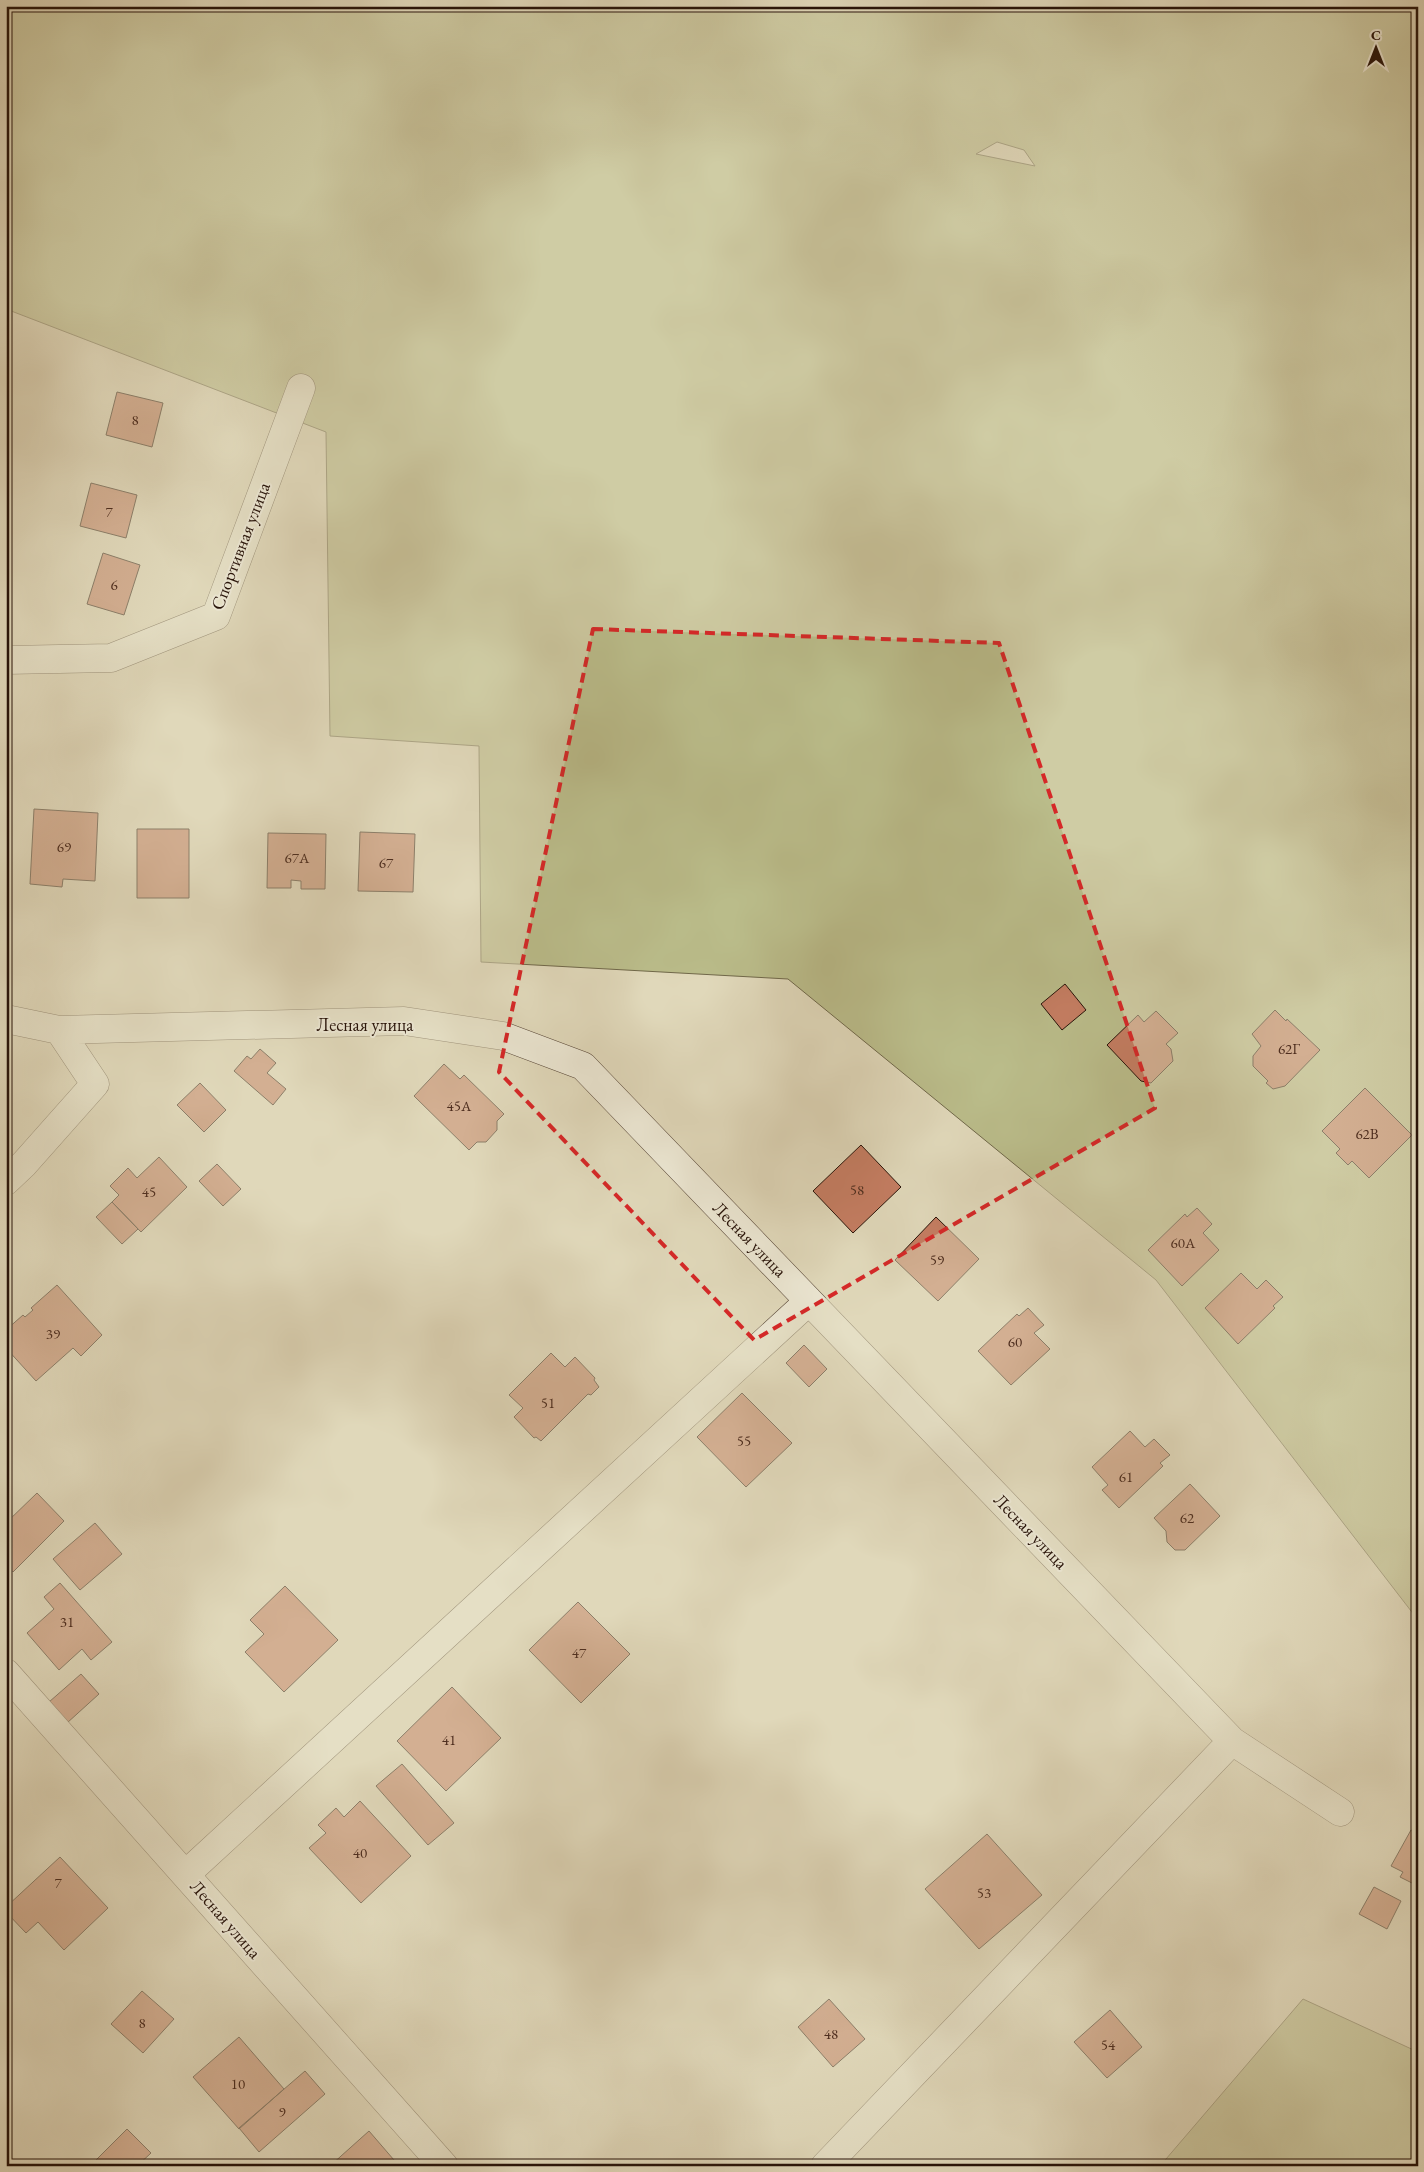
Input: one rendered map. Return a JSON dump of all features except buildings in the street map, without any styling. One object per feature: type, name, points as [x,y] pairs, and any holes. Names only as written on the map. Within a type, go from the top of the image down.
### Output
[{"type":"street","name":"Спортивная улица","points":[[6,660],[111,658],[216,616],[301,388]]},
{"type":"street","name":"Лесная улица","points":[[6,1019],[60,1030],[404,1021],[503,1036],[583,1066],[1232,1741],[1340,1812]]},
{"type":"street","points":[[6,1181],[24,1164],[95,1084],[60,1030]]},
{"type":"street","points":[[186,1874],[809,1300]]},
{"type":"street","name":"Лесная улица","points":[[6,1673],[444,2166]]},
{"type":"street","points":[[825,2166],[1232,1741]]},
{"type":"highlighted area","points":[[593,629],[999,643],[1155,1108],[754,1340],[499,1072]]},
{"type":"green space","points":[[6,6],[1418,6],[1418,1620],[1156,1280],[788,979],[481,962],[479,746],[330,736],[326,432],[6,309]],"holes":[[[997,142],[1024,150],[1035,166],[976,154]]]},
{"type":"green space","points":[[1303,1999],[1418,2052],[1418,2166],[1160,2166]]}]
